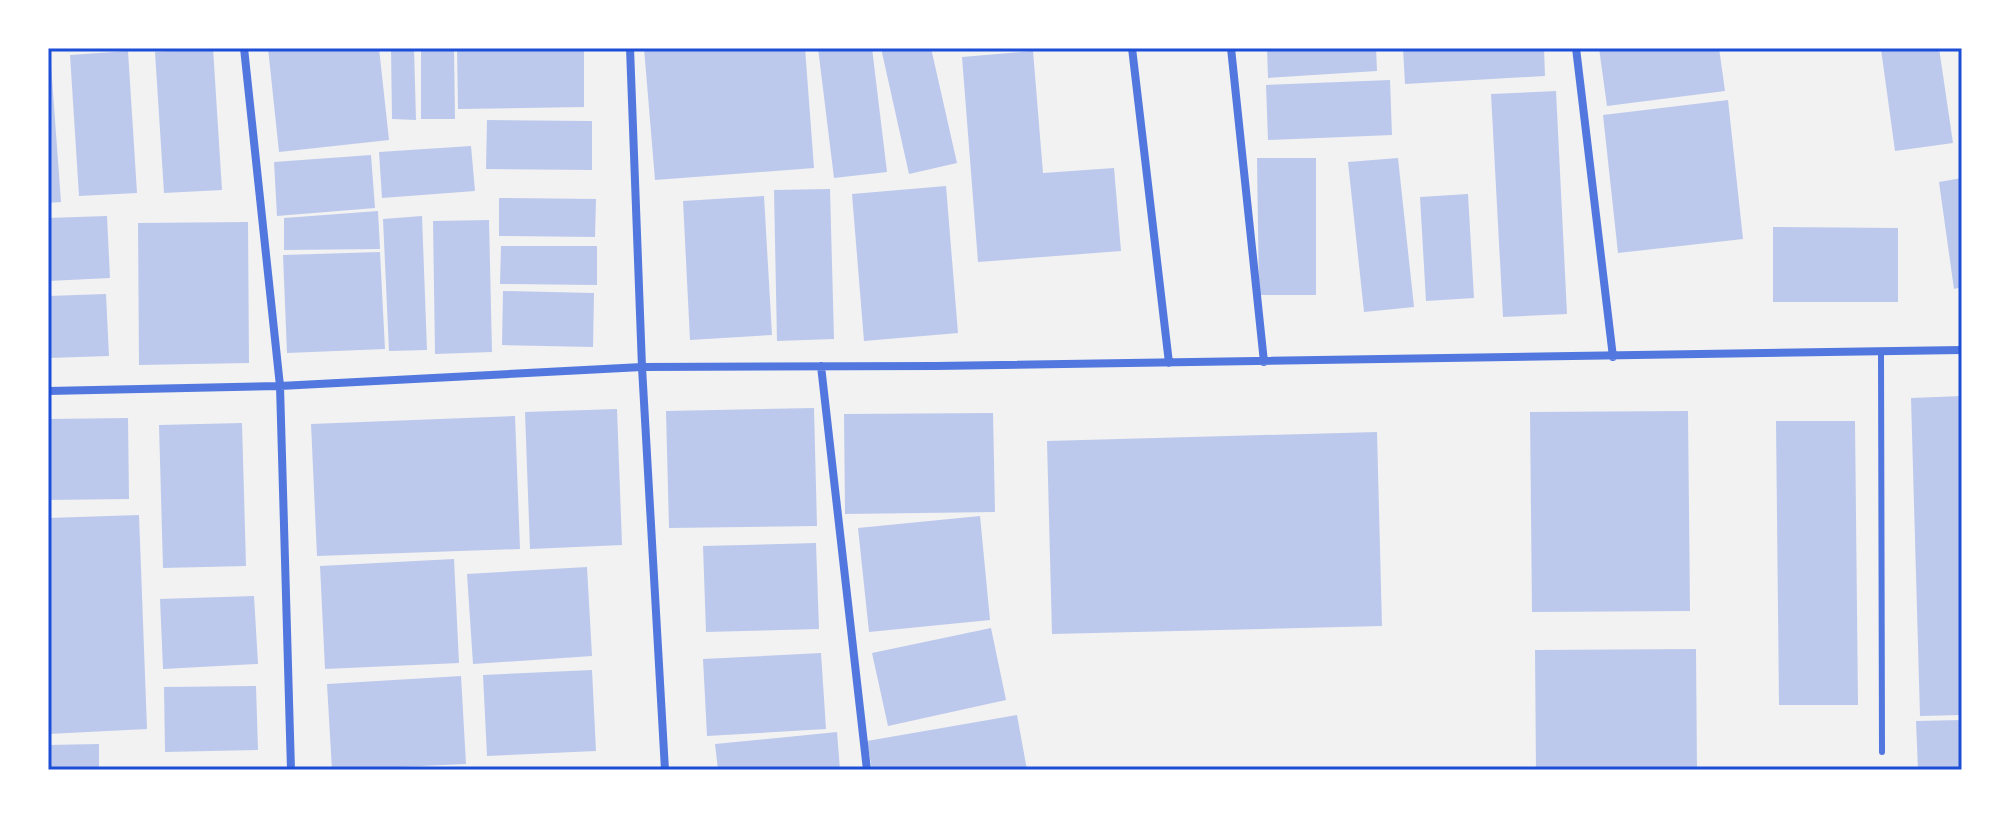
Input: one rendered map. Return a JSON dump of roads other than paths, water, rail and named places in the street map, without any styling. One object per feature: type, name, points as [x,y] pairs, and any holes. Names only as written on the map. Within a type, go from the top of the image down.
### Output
[{"type":"street","points":[[244,48],[280,386],[291,770]]},
{"type":"street","points":[[630,48],[642,367],[665,770]]},
{"type":"street","points":[[1132,48],[1169,363]]},
{"type":"street","points":[[1231,48],[1264,362]]},
{"type":"street","points":[[1576,48],[1613,357]]},
{"type":"street","points":[[48,391],[280,386],[642,367],[1264,362],[1881,354],[1962,350]]},
{"type":"street","points":[[821,366],[867,770]]},
{"type":"lane","points":[[1881,354],[1882,752]]}]
